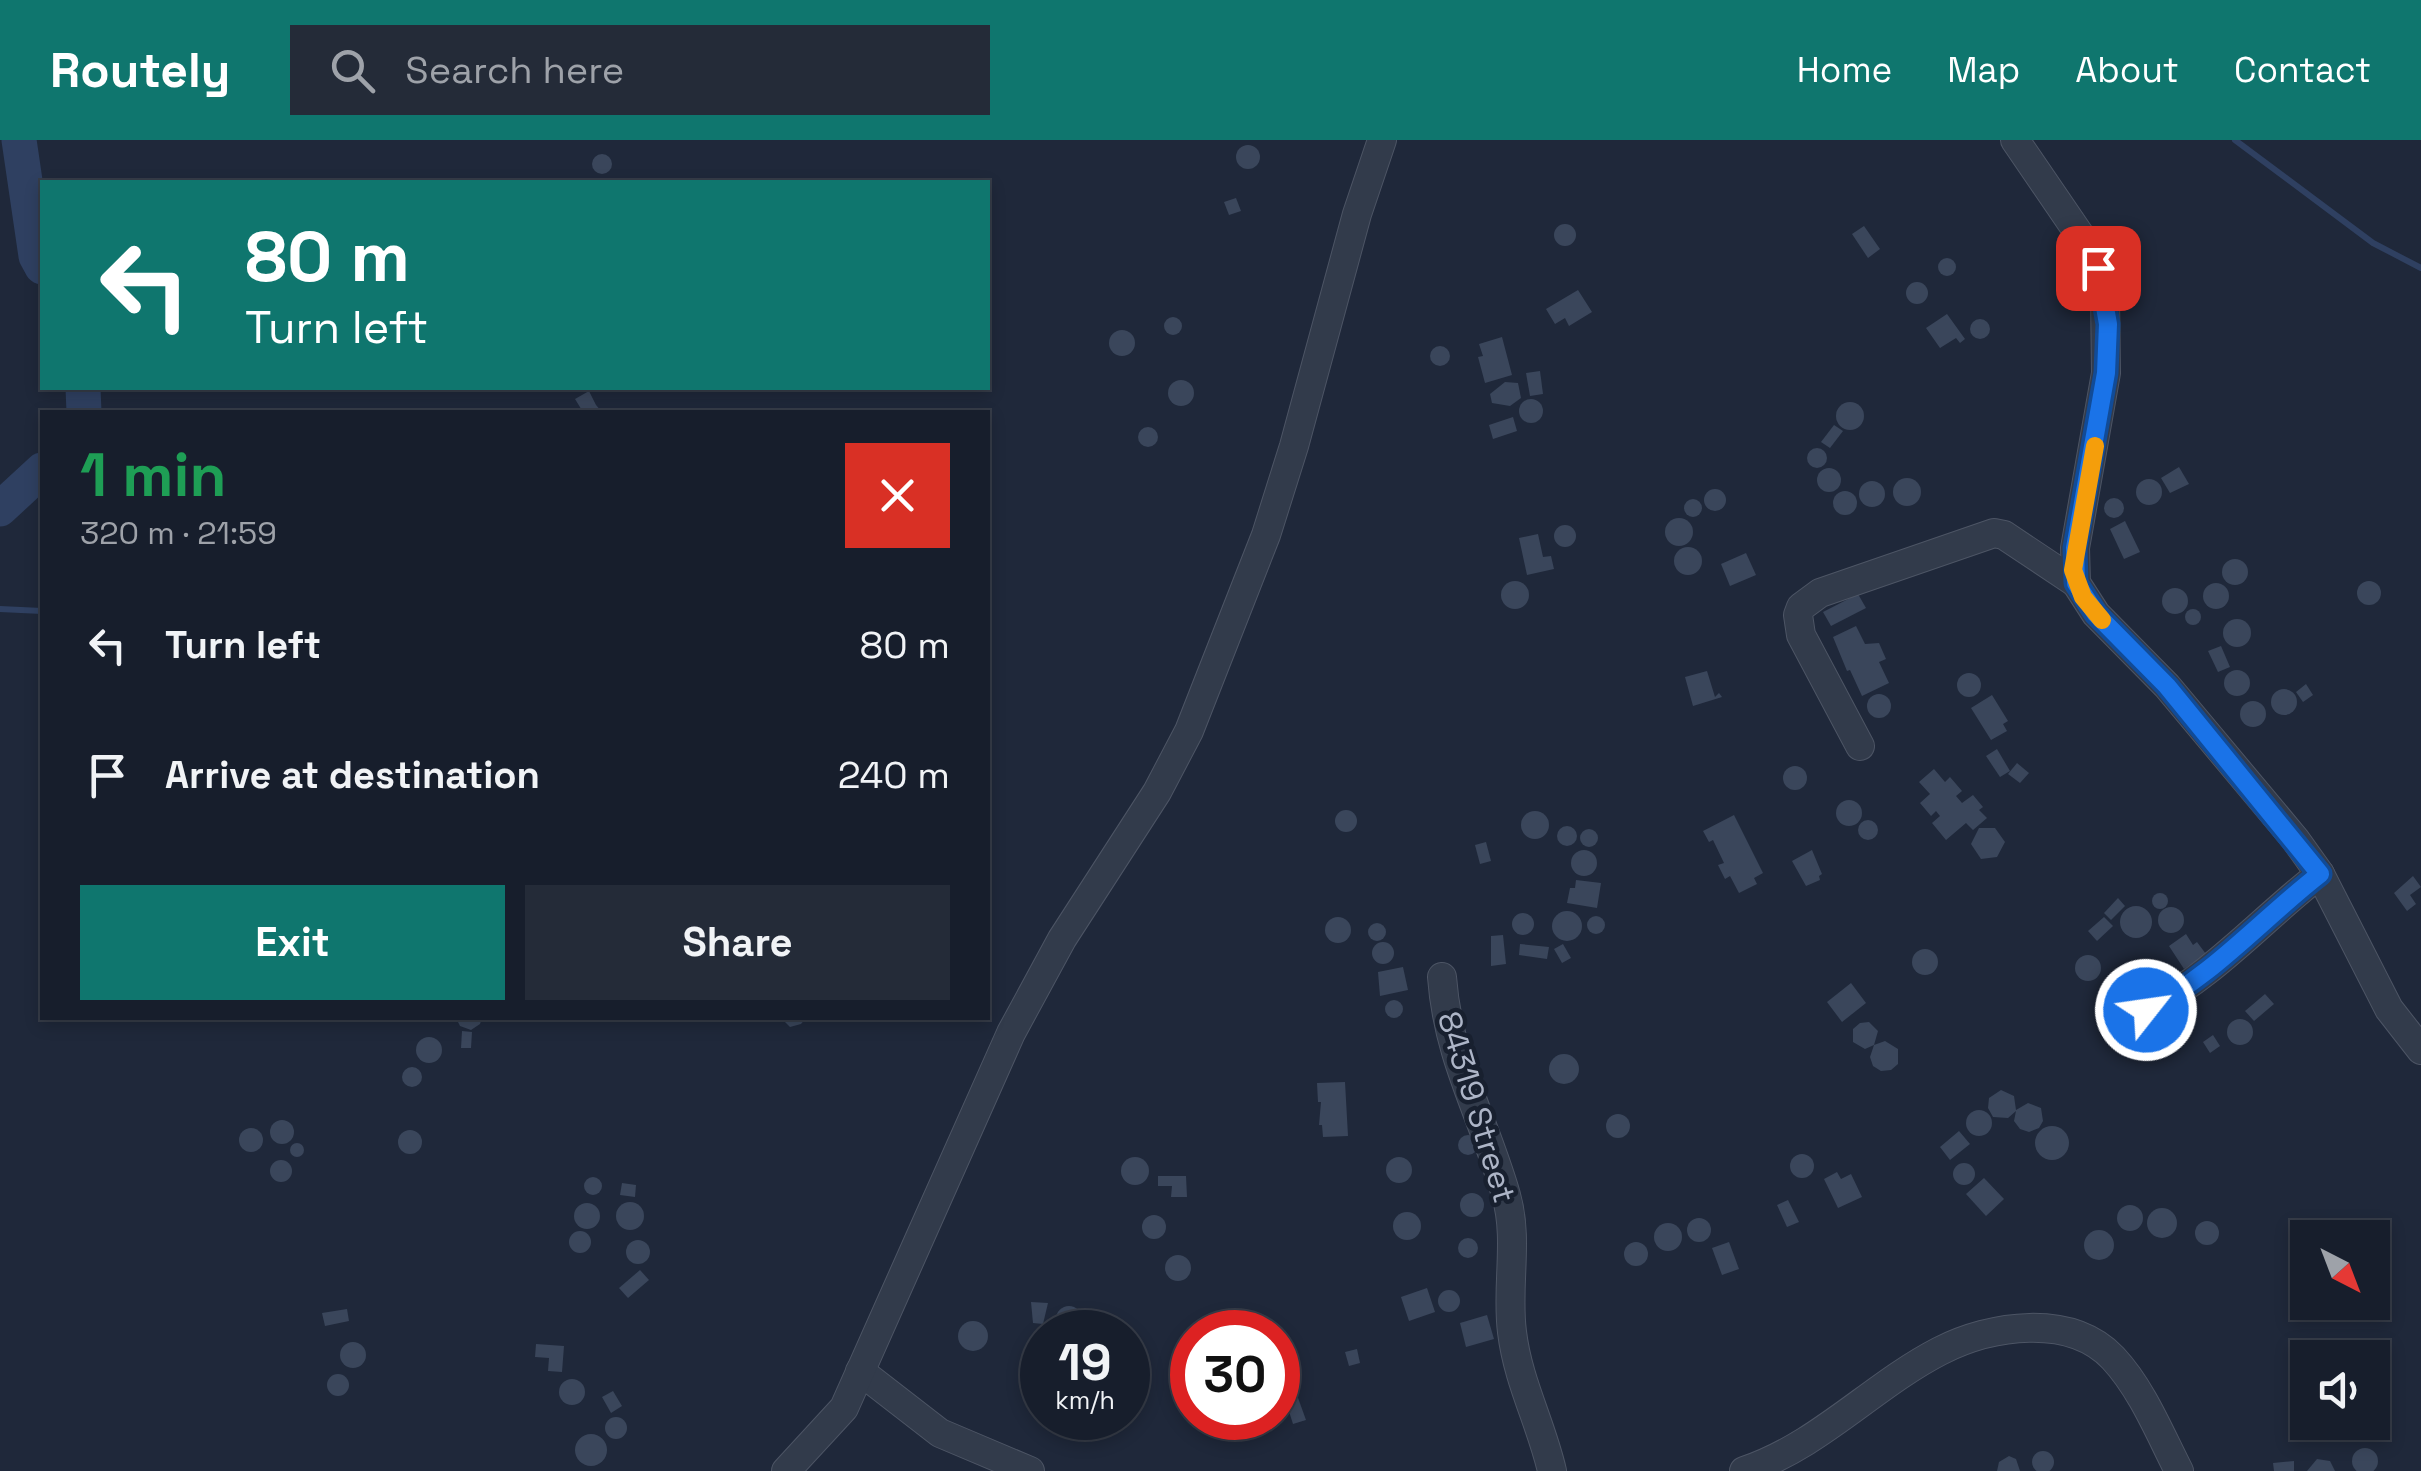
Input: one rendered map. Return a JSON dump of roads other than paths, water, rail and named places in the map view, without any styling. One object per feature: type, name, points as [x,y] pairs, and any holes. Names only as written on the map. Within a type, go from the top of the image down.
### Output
[{"type":"street","points":[[786,1471],[844,1408],[1020,1017],[1062,939],[1158,792],[1189,731],[1266,535],[1357,214],[1382,140]]},
{"type":"street","points":[[2016,140],[2086,244],[2098,268],[2105,296],[2106,373],[2075,548],[2076,583]]},
{"type":"street","points":[[1860,746],[1801,636],[1798,615],[1808,600],[1994,532],[2004,535],[2076,583],[2096,614],[2167,686],[2262,799],[2320,874],[2389,1009],[2421,1050]]},
{"type":"street","points":[[2146,1010],[2198,978],[2320,874]]},
{"type":"street","name":"84319 Street","points":[[1442,977],[1445,1017],[1453,1049],[1494,1158],[1512,1222],[1509,1306],[1516,1364],[1552,1471]]},
{"type":"street","points":[[1744,1471],[1830,1428],[1940,1352],[1986,1336],[2050,1329],[2076,1334],[2114,1359],[2132,1384],[2178,1471]]},
{"type":"street","points":[[860,1371],[940,1432],[1030,1471]]},
{"type":"waterway","points":[[19,140],[40,263]]},
{"type":"waterway","points":[[2235,140],[2373,243],[2421,268]]},
{"type":"waterway","points":[[83,390],[84,410]]},
{"type":"waterway","points":[[0,509],[40,472]]},
{"type":"waterway","points":[[0,609],[40,611]]}]
